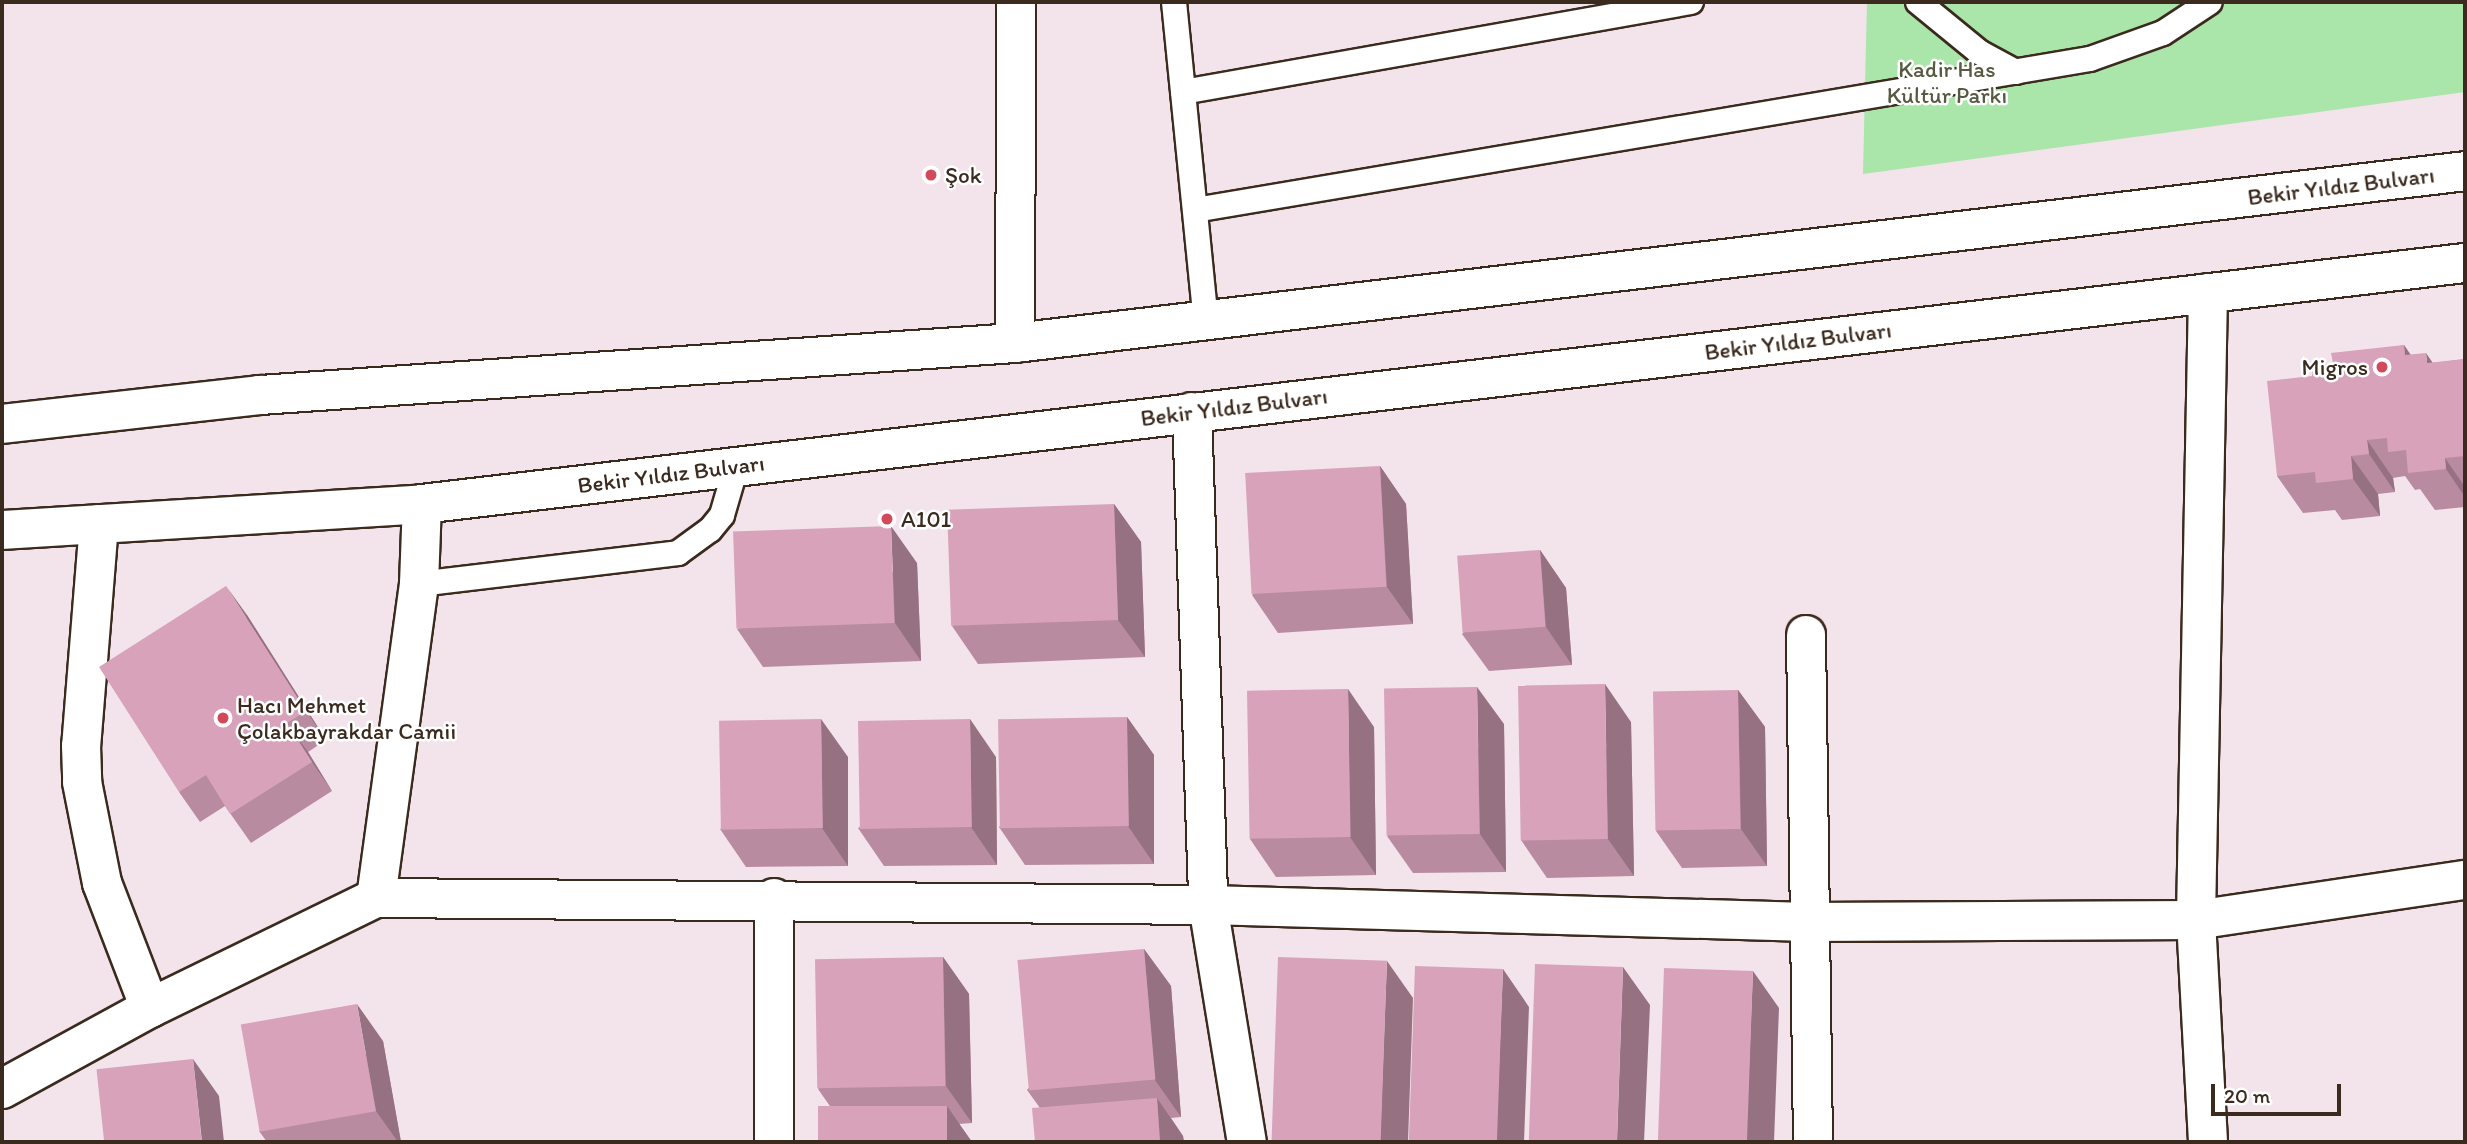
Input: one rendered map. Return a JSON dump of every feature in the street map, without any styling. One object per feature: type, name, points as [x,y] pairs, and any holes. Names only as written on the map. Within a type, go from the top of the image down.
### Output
[{"type":"street","points":[[1015,343],[1016,2]]},
{"type":"street","name":"Bekir Yıldız Bulvarı","points":[[2,424],[260,395],[1015,343],[2465,171]]},
{"type":"street","name":"Bekir Yıldız Bulvarı","points":[[2,530],[422,504],[2465,263]]},
{"type":"street","points":[[2208,293],[2196,920],[2208,1142]]},
{"type":"street","points":[[1192,412],[1208,905],[1247,1142]]},
{"type":"street","points":[[376,898],[419,584],[422,504]]},
{"type":"street","points":[[99,524],[81,746],[82,782],[102,883],[150,1008]]},
{"type":"street","points":[[1806,635],[1813,1142]]},
{"type":"street","points":[[2,1089],[150,1008],[376,898],[774,898],[1208,905],[1808,922],[2196,920],[2465,880]]},
{"type":"street","points":[[774,898],[774,1142]]},
{"type":"lane","points":[[1174,2],[1206,322]]},
{"type":"lane","points":[[1183,92],[1691,2]]},
{"type":"lane","points":[[1917,2],[1979,52],[2016,72]]},
{"type":"lane","points":[[1195,209],[2016,72],[2127,49],[2189,18],[2210,2]]},
{"type":"lane","points":[[419,584],[678,553],[710,530],[722,515],[736,467]]},
{"type":"green space","name":"Kadir Has Kültür Parkı","points":[[1867,2],[2465,2],[2465,92],[1863,174]]},
{"type":"building","points":[[2404,345],[2405,355],[2426,353],[2427,363],[2465,359],[2465,456],[2445,458],[2446,469],[2408,473],[2406,450],[2388,452],[2387,438],[2367,440],[2369,454],[2351,456],[2353,479],[2316,483],[2315,472],[2277,476],[2267,381],[2312,376],[2312,365],[2333,363],[2331,353]]},
{"type":"building","points":[[1380,466],[1386,587],[1252,594],[1245,473]]},
{"type":"building","points":[[1114,504],[1118,620],[951,626],[947,510]]},
{"type":"building","points":[[891,526],[894,623],[736,628],[733,532]]},
{"type":"building","points":[[1540,550],[1545,627],[1463,633],[1457,556]]},
{"type":"building","name":"Hacı Mehmet Çolakbayrakdar Camii","points":[[226,586],[306,711],[287,723],[312,762],[230,814],[206,775],[179,792],[99,667]]},
{"type":"building","points":[[1605,684],[1608,839],[1521,840],[1518,686]]},
{"type":"building","points":[[1477,687],[1480,834],[1387,836],[1384,689]]},
{"type":"building","points":[[1348,689],[1351,837],[1250,839],[1247,691]]},
{"type":"building","points":[[1738,690],[1740,829],[1655,830],[1653,691]]},
{"type":"building","points":[[1127,717],[1129,826],[1000,828],[998,719]]},
{"type":"building","points":[[821,719],[823,828],[721,830],[719,721]]},
{"type":"building","points":[[970,719],[972,827],[860,829],[858,721]]},
{"type":"building","points":[[1144,949],[1155,1080],[1029,1091],[1017,960]]},
{"type":"building","points":[[943,957],[945,1086],[817,1088],[815,959]]},
{"type":"building","points":[[1278,957],[1387,961],[1381,1142],[1272,1142]]},
{"type":"building","points":[[1535,964],[1623,967],[1617,1142],[1529,1142]]},
{"type":"building","points":[[1415,966],[1503,969],[1497,1142],[1409,1142]]},
{"type":"building","points":[[1664,968],[1753,971],[1747,1142],[1658,1142]]},
{"type":"building","points":[[357,1004],[376,1111],[260,1132],[241,1024]]},
{"type":"building","points":[[193,1059],[202,1142],[104,1142],[97,1069]]},
{"type":"building","points":[[1157,1098],[1160,1142],[1035,1142],[1032,1108]]},
{"type":"building","points":[[818,1106],[947,1106],[947,1142],[818,1142]]},
{"type":"place","name":"Şok","points":[[931,175]]},
{"type":"place","name":"Migros","points":[[2382,367]]},
{"type":"place","name":"A101","points":[[887,519]]},
{"type":"place","name":"Hacı Mehmet Çolakbayrakdar Camii","points":[[223,718]]}]
